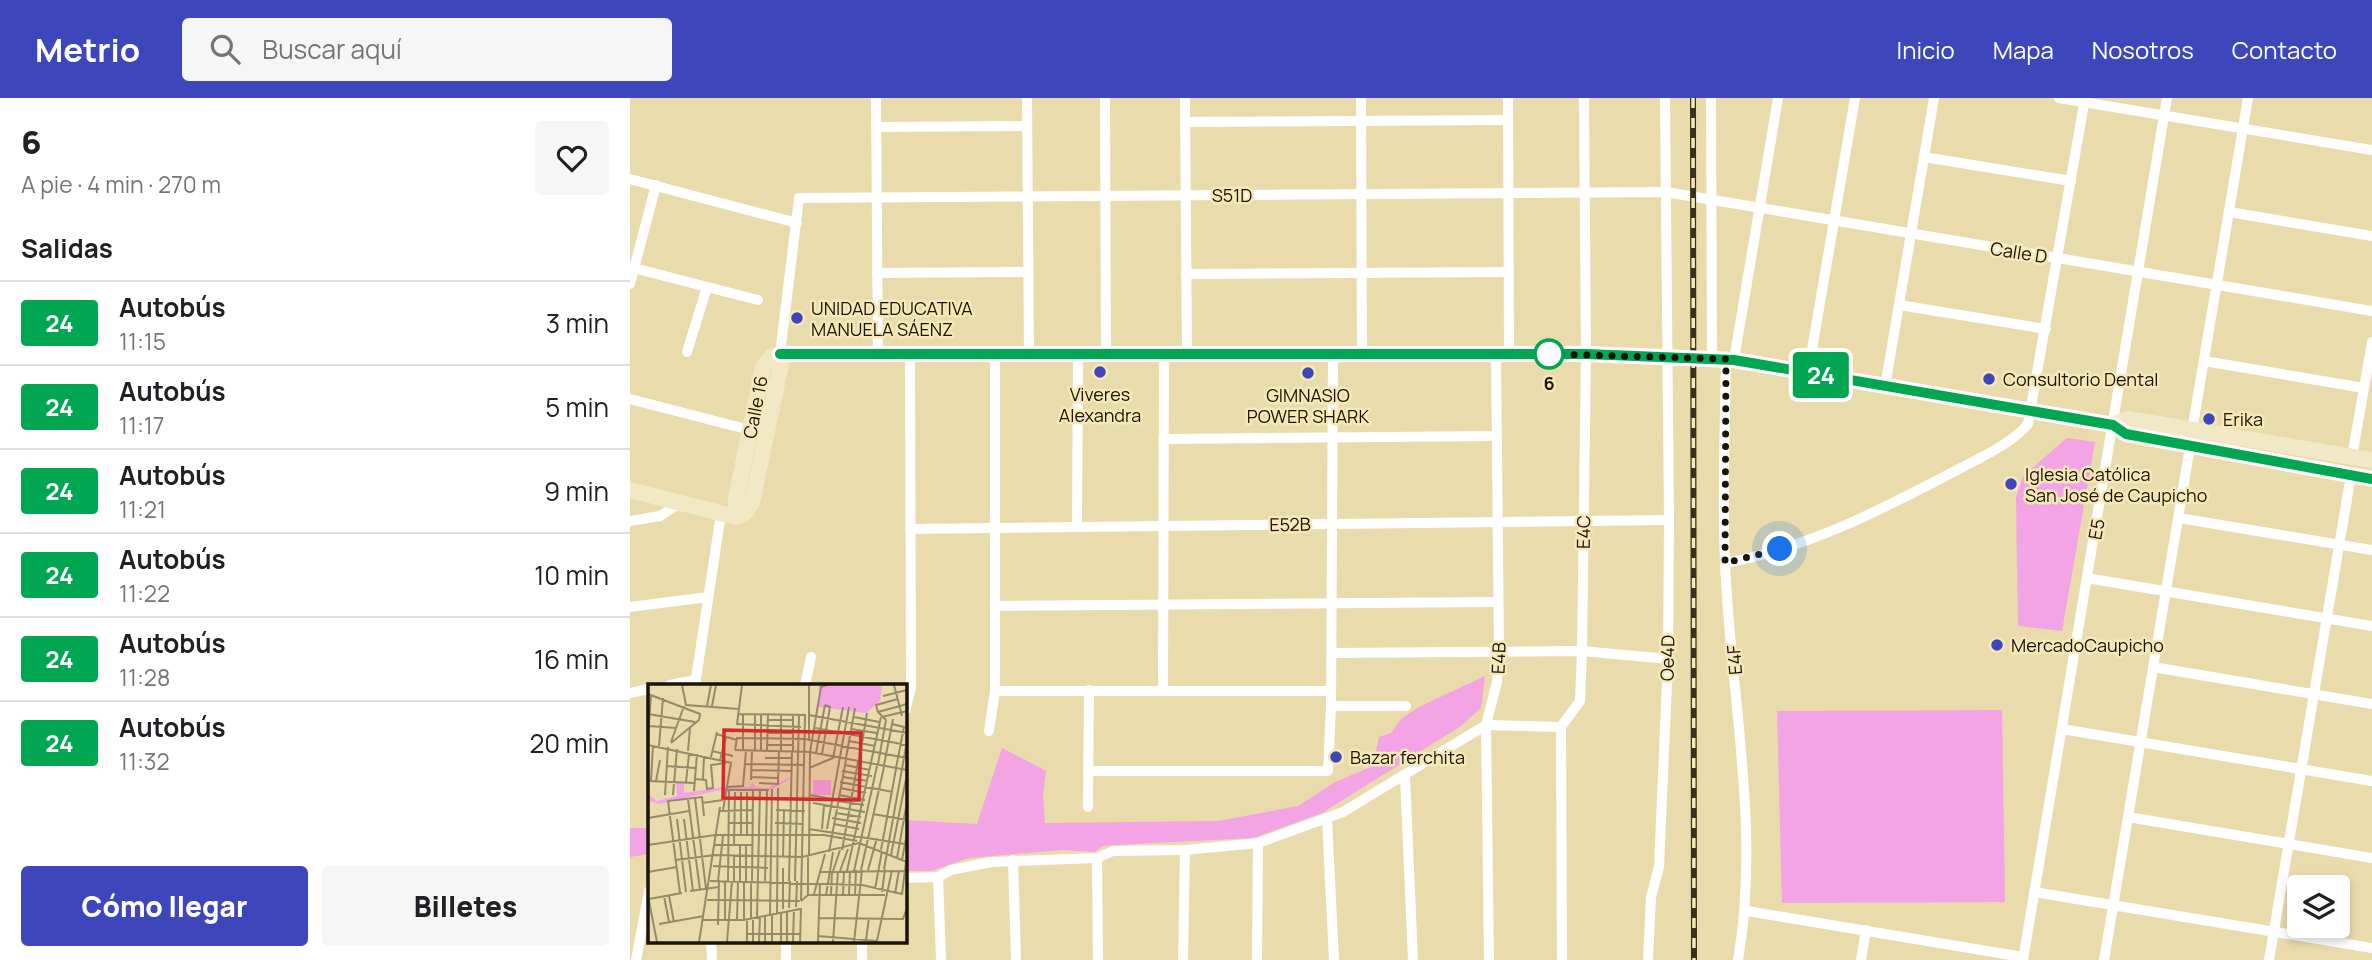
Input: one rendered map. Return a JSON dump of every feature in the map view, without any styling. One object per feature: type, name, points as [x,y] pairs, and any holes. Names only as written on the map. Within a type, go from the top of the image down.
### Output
[{"type":"main road","points":[[780,354],[1586,354],[1724,359],[2113,425],[2128,419],[2191,439],[2372,479]]},
{"type":"main road","name":"Calle 16","points":[[780,354],[782,360],[752,502],[746,512],[729,515],[735,507],[762,366],[771,357],[780,354]]},
{"type":"main road","points":[[2191,439],[2372,460]]},
{"type":"main road","points":[[630,490],[729,515]]},
{"type":"street","points":[[876,98],[878,355]]},
{"type":"street","points":[[1027,98],[1029,355]]},
{"type":"street","points":[[1105,98],[1106,355]]},
{"type":"street","points":[[1185,98],[1186,356]]},
{"type":"street","points":[[1361,98],[1362,355]]},
{"type":"street","name":"E4B","points":[[1489,960],[1486,725],[1497,682],[1499,650],[1496,436],[1509,272],[1508,98]]},
{"type":"street","name":"E4C","points":[[1561,727],[1580,701],[1582,651],[1586,354],[1584,98]]},
{"type":"street","name":"Oe4D","points":[[1648,960],[1651,897],[1659,867],[1668,659],[1665,98]]},
{"type":"street","points":[[1711,98],[1712,198],[1724,359]]},
{"type":"street","name":"E4F","points":[[1738,960],[1747,911],[1741,734],[1725,563],[1724,359],[1759,209],[1778,98]]},
{"type":"street","points":[[1808,373],[1855,98]]},
{"type":"street","points":[[1885,387],[1934,98]]},
{"type":"street","points":[[2059,98],[2085,100],[2372,150]]},
{"type":"street","name":"E5","points":[[2023,958],[2166,98]]},
{"type":"street","points":[[2104,960],[2248,98]]},
{"type":"street","points":[[1725,563],[1763,555],[1867,517],[2018,435],[2028,424],[2085,100]]},
{"type":"street","points":[[1185,122],[1508,120]]},
{"type":"street","points":[[876,127],[1027,126]]},
{"type":"street","points":[[1924,157],[2071,181]]},
{"type":"street","points":[[630,179],[797,223],[780,354]]},
{"type":"street","points":[[630,284],[632,267],[656,185]]},
{"type":"street","name":"S51D","points":[[797,223],[799,198],[1666,192]]},
{"type":"street","name":"Calle D","points":[[1666,192],[2372,311]]},
{"type":"street","points":[[2229,212],[2372,236]]},
{"type":"street","points":[[632,267],[758,300]]},
{"type":"street","points":[[877,274],[1028,272]]},
{"type":"street","points":[[1186,275],[1509,272]]},
{"type":"street","points":[[687,352],[707,287]]},
{"type":"street","points":[[1899,305],[2046,329]]},
{"type":"street","points":[[2353,457],[2372,342]]},
{"type":"street","points":[[906,707],[911,688],[910,355]]},
{"type":"street","points":[[989,731],[995,691],[995,355]]},
{"type":"street","points":[[1077,527],[1078,355]]},
{"type":"street","points":[[1088,771],[1324,772],[1330,768],[1333,355]]},
{"type":"street","points":[[1163,690],[1164,356]]},
{"type":"street","points":[[2204,361],[2364,388]]},
{"type":"street","points":[[630,399],[750,430]]},
{"type":"street","points":[[1164,439],[1496,436]]},
{"type":"street","points":[[2269,960],[2351,475]]},
{"type":"street","points":[[630,521],[660,516],[680,503]]},
{"type":"street","points":[[695,683],[708,597],[729,515]]},
{"type":"street","points":[[2179,518],[2372,550]]},
{"type":"street","name":"E52B","points":[[910,529],[1669,520]]},
{"type":"street","points":[[2087,578],[2372,626]]},
{"type":"street","points":[[630,607],[708,597]]},
{"type":"street","points":[[995,606],[1498,602]]},
{"type":"street","points":[[1332,653],[1582,651],[1668,659]]},
{"type":"street","points":[[805,684],[811,657]]},
{"type":"street","points":[[2153,667],[2372,704]]},
{"type":"street","points":[[630,693],[648,689]]},
{"type":"street","points":[[1088,807],[1089,690]]},
{"type":"street","points":[[995,691],[1331,691]]},
{"type":"street","points":[[1331,706],[1406,706]]},
{"type":"street","points":[[906,878],[938,877],[969,865],[1013,860],[1097,858],[1124,850],[1185,850],[1258,844],[1327,818],[1405,777],[1486,725],[1561,727],[1562,960]]},
{"type":"street","points":[[2062,729],[2372,781]]},
{"type":"street","points":[[1405,777],[1413,960]]},
{"type":"street","points":[[2128,817],[2372,858]]},
{"type":"street","points":[[1327,818],[1334,960]]},
{"type":"street","points":[[1257,960],[1258,844]]},
{"type":"street","points":[[1183,960],[1185,850]]},
{"type":"street","points":[[1097,858],[1098,960]]},
{"type":"street","points":[[1013,860],[1016,960]]},
{"type":"street","points":[[938,877],[942,960]]},
{"type":"street","points":[[2034,892],[2372,948]]},
{"type":"street","points":[[636,960],[648,896]]},
{"type":"street","points":[[1747,911],[2023,958]]},
{"type":"street","points":[[1861,960],[1866,930]]},
{"type":"street","points":[[711,942],[712,960]]},
{"type":"street","points":[[786,942],[786,960]]},
{"type":"street","points":[[862,942],[862,960]]},
{"type":"shaded area","points":[[2067,438],[2095,442],[2062,631],[2018,626],[2016,497],[2023,476]]},
{"type":"shaded area","points":[[1485,676],[1481,708],[1461,726],[1322,813],[1253,838],[1102,846],[1095,852],[1063,850],[969,858],[931,871],[906,871],[906,820],[977,824],[1002,748],[1046,771],[1043,795],[1045,823],[1218,821],[1298,806],[1335,782],[1373,766],[1379,737],[1391,733],[1402,718],[1419,707]]},
{"type":"shaded area","points":[[2002,710],[2005,902],[1782,903],[1777,711]]},
{"type":"shaded area","points":[[630,828],[648,828],[648,854],[630,857]]},
{"type":"railway","points":[[1693,98],[1694,960]]},
{"type":"bus line","name":"24","points":[[780,354],[1586,354],[1712,358],[2113,425],[2126,434],[2372,479]]},
{"type":"place","name":"UNIDAD EDUCATIVA MANUELA SÁENZ","points":[[797,318]]},
{"type":"place","name":"6","points":[[1549,354]]},
{"type":"place","name":"Viveres Alexandra","points":[[1100,372]]},
{"type":"place","name":"GIMNASIO POWER SHARK","points":[[1308,373]]},
{"type":"place","name":"Consultorio Dental","points":[[1989,379]]},
{"type":"place","name":"Erika","points":[[2209,419]]},
{"type":"place","name":"Iglesia Católica San José de Caupicho","points":[[2011,484]]},
{"type":"place","name":"MercadoCaupicho","points":[[1997,645]]},
{"type":"place","name":"Bazar ferchita","points":[[1336,757]]},
{"type":"route","points":[[1549,354],[1667,355],[1726,359],[1725,563],[1780,549]]}]
